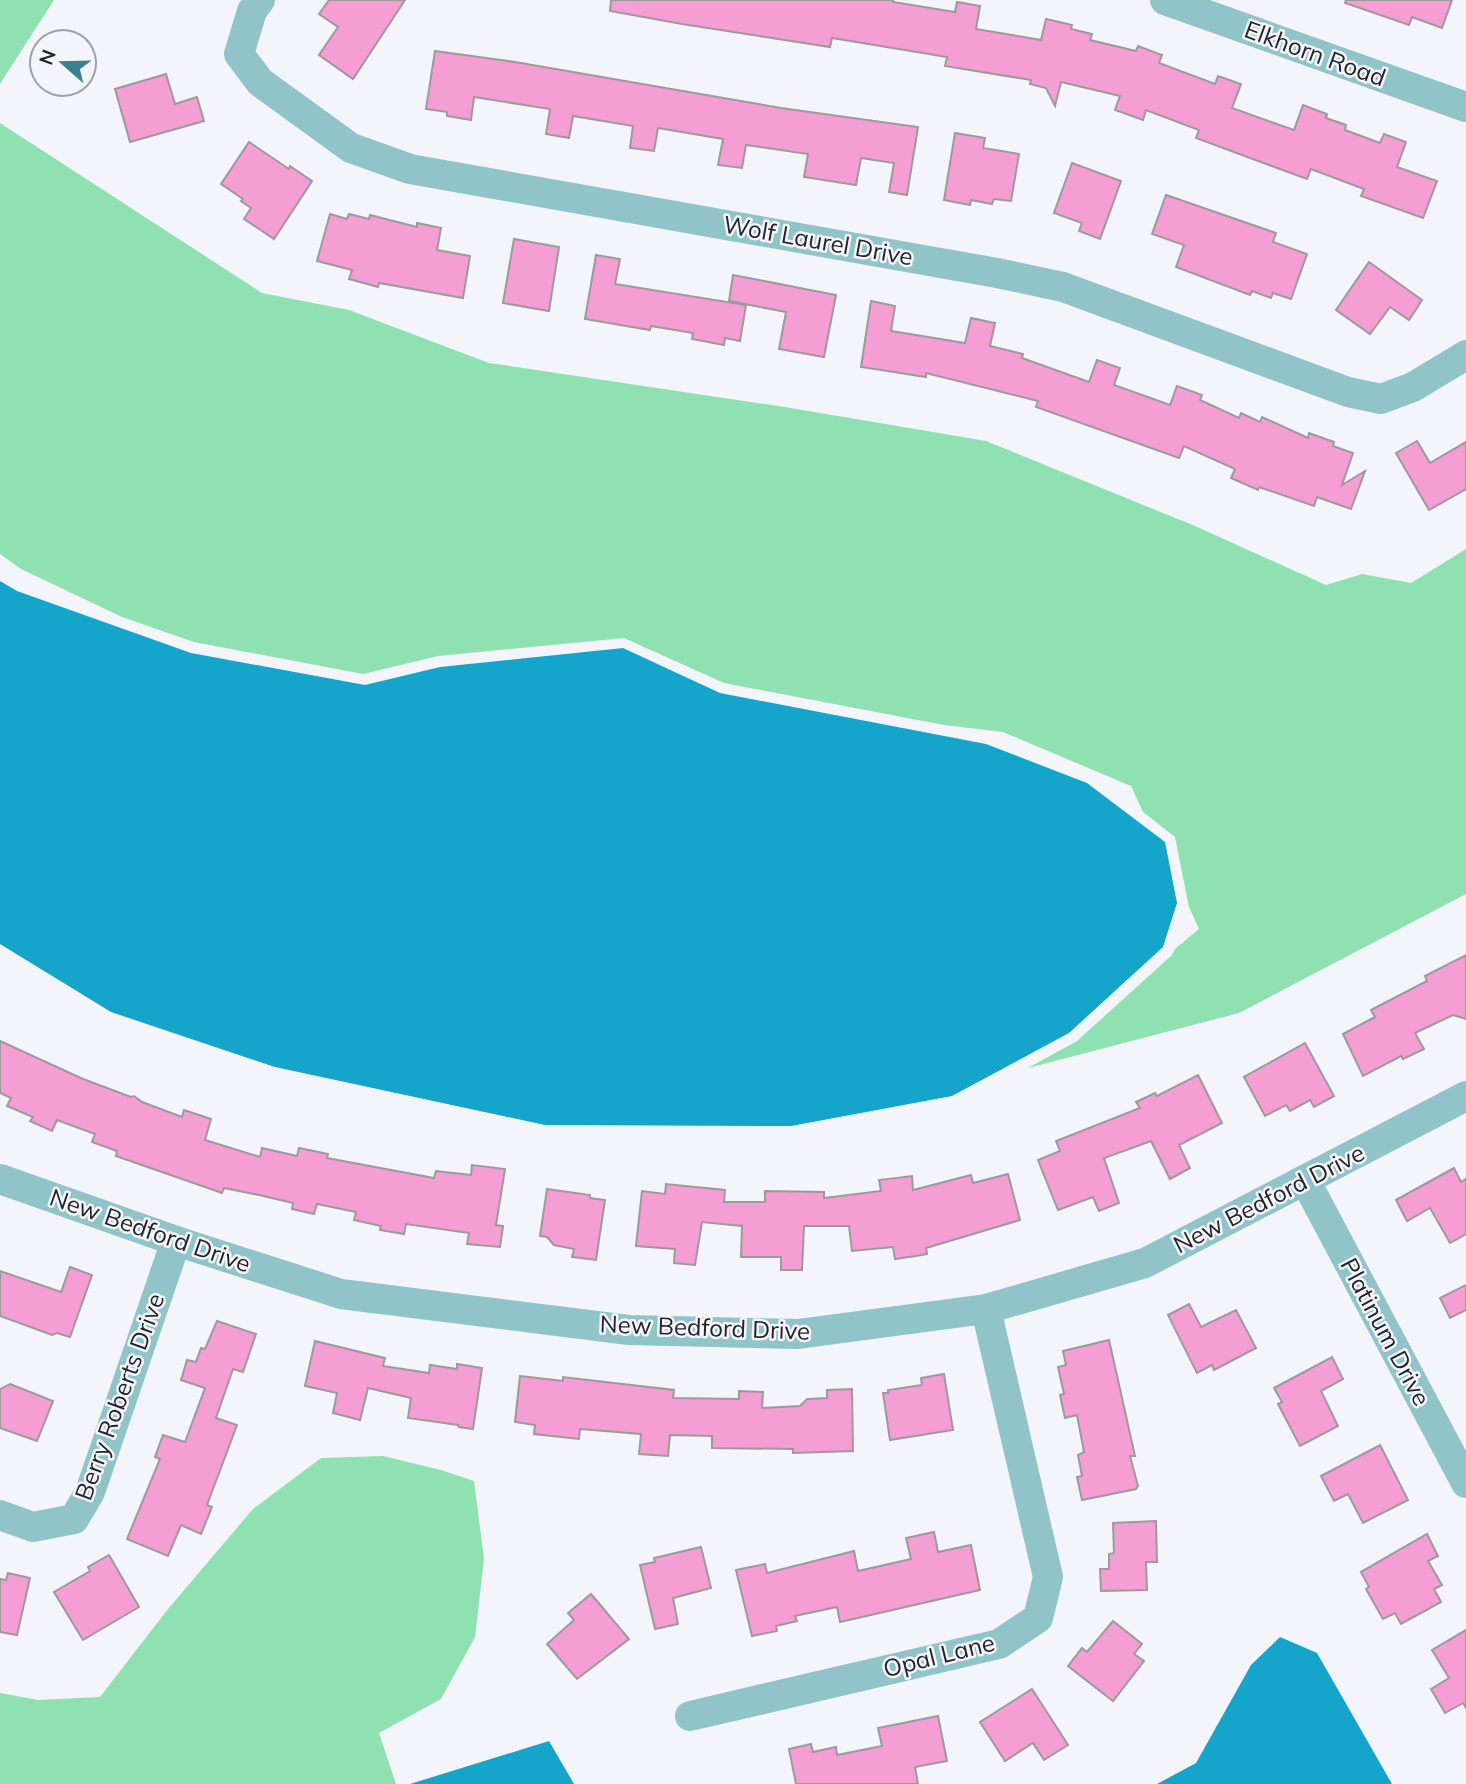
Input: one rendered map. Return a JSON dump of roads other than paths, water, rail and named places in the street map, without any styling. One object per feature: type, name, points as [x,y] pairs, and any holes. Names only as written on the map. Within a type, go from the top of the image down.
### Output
[{"type":"street","name":"Wolf Laurel Drive","points":[[260,0],[253,11],[239,54],[260,82],[351,149],[410,169],[984,270],[1063,287],[1348,392],[1381,399],[1413,387],[1466,355]]},
{"type":"street","name":"Elkhorn Road","points":[[1165,0],[1466,107]]},
{"type":"street","name":"New Bedford Drive","points":[[0,1179],[176,1241],[341,1294],[629,1330],[798,1334],[986,1309],[1145,1263],[1466,1096]]},
{"type":"street","name":"Platinum Drive","points":[[1305,1180],[1466,1483]]},
{"type":"street","name":"Berry Roberts Drive","points":[[0,1515],[33,1527],[74,1519],[90,1492],[176,1241]]},
{"type":"street","name":"Opal Lane","points":[[690,1716],[999,1644],[1038,1618],[1048,1577],[986,1309]]},
{"type":"water","points":[[0,581],[17,591],[191,653],[365,685],[440,667],[623,648],[720,693],[986,744],[1087,783],[1165,842],[1177,903],[1163,947],[1069,1033],[952,1096],[791,1126],[545,1125],[275,1067],[111,1012],[0,944]]},
{"type":"water","points":[[1280,1637],[1317,1653],[1392,1784],[1157,1784],[1196,1763],[1251,1665]]},
{"type":"water","points":[[549,1741],[574,1784],[410,1784]]}]
